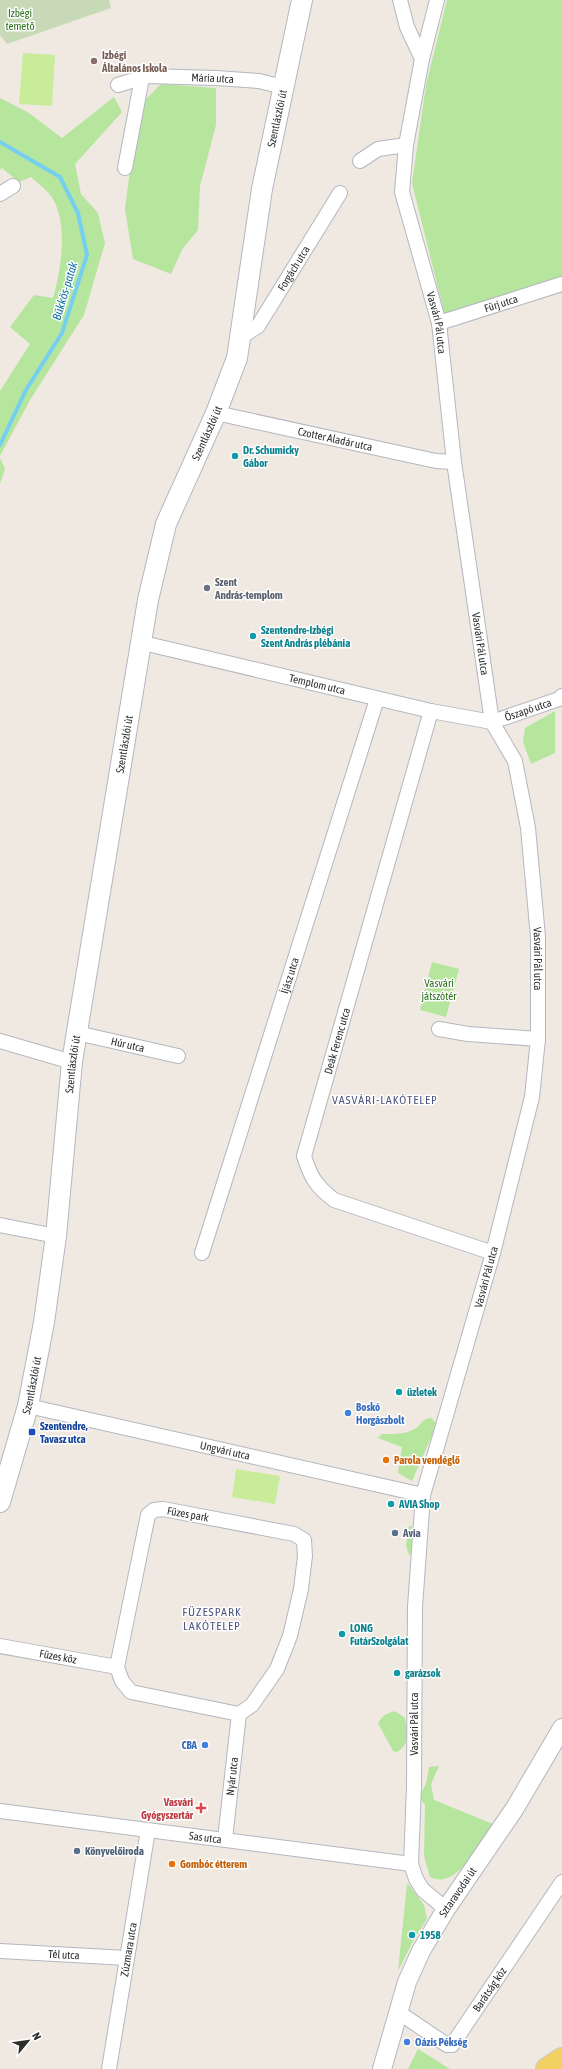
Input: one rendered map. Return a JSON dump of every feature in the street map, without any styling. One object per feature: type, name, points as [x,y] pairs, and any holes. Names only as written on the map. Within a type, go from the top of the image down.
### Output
[{"type":"main road","name":"Szentlászlói út","points":[[0,1502],[4,1476],[28,1406],[44,1322],[56,1236],[72,1062],[143,643],[148,600],[166,524],[216,413],[235,364],[241,338],[262,189],[282,87],[302,0]]},
{"type":"main road","points":[[548,2069],[562,2059]]},
{"type":"street","points":[[400,0],[407,27],[422,59]]},
{"type":"street","name":"Vasvári Pál utca","points":[[437,0],[422,59],[406,145],[402,192],[439,323],[454,462],[492,722],[515,761],[528,828],[538,937],[538,1039],[532,1097],[493,1254],[423,1495],[415,1607],[414,1787],[411,1864],[416,1879],[423,1890],[446,1909]]},
{"type":"street","name":"Mária utca","points":[[118,85],[148,76],[259,81],[282,87]]},
{"type":"street","points":[[125,168],[142,78]]},
{"type":"street","points":[[360,161],[378,149],[406,145]]},
{"type":"street","points":[[0,194],[13,186]]},
{"type":"street","name":"Forgách utca","points":[[241,338],[258,326],[340,193]]},
{"type":"street","name":"Fürj utca","points":[[439,323],[562,284]]},
{"type":"street","name":"Czotter Aladár utca","points":[[216,413],[436,461],[454,462]]},
{"type":"street","name":"Templom utca","points":[[143,643],[377,699],[492,722]]},
{"type":"street","name":"Őszapó utca","points":[[492,722],[559,699],[562,696]]},
{"type":"street","name":"Íjász utca","points":[[202,1253],[377,699]]},
{"type":"street","name":"Deák Ferenc utca","points":[[431,711],[304,1156],[310,1174],[319,1189],[334,1200],[493,1254]]},
{"type":"street","points":[[439,1029],[468,1034],[538,1039]]},
{"type":"street","name":"Húr utca","points":[[77,1033],[178,1056]]},
{"type":"street","points":[[0,1041],[72,1062]]},
{"type":"street","points":[[0,1225],[56,1236]]},
{"type":"street","name":"Ungvári utca","points":[[28,1406],[423,1495]]},
{"type":"street","name":"Füzes park","points":[[117,1667],[146,1522],[148,1515],[154,1510],[163,1509],[294,1534],[304,1540],[305,1556],[301,1589],[290,1636],[277,1668],[252,1705],[239,1714]]},
{"type":"street","name":"Füzes köz","points":[[0,1646],[117,1667]]},
{"type":"street","points":[[117,1667],[122,1681],[132,1692],[239,1714]]},
{"type":"street","name":"Nyár utca","points":[[225,1839],[239,1714]]},
{"type":"street","name":"Sztaravodai út","points":[[382,2069],[407,1982],[421,1951],[446,1909],[515,1808],[562,1728]]},
{"type":"street","name":"Sas utca","points":[[0,1811],[411,1864]]},
{"type":"street","name":"Zúzmara utca","points":[[109,2069],[148,1830]]},
{"type":"street","name":"Barátság köz","points":[[398,2012],[447,2045],[452,2045],[562,1882]]},
{"type":"street","name":"Tél utca","points":[[0,1951],[127,1958]]},
{"type":"green space","name":"Izbégi temető","points":[[0,0],[109,0],[111,8],[7,44],[0,35]]},
{"type":"green space","points":[[447,0],[562,0],[562,277],[445,316],[412,183],[426,85]]},
{"type":"green space","points":[[23,53],[55,55],[52,106],[19,104]]},
{"type":"green space","points":[[161,84],[216,88],[216,125],[200,186],[198,230],[183,248],[171,274],[133,259],[125,209],[138,107]]},
{"type":"green space","points":[[114,97],[122,112],[75,164],[81,194],[98,213],[105,243],[84,315],[30,400],[0,456],[0,391],[30,344],[10,327],[34,295],[53,298],[61,260],[62,232],[57,206],[44,188],[31,177],[19,182],[2,168],[0,170],[0,98],[29,113],[62,138]]},
{"type":"green space","points":[[0,458],[5,469],[0,484]]},
{"type":"green space","points":[[555,711],[555,753],[531,764],[523,742],[525,728]]},
{"type":"green space","name":"Vasvári játszótér","points":[[432,962],[459,969],[446,1017],[420,1010]]},
{"type":"green space","points":[[431,1418],[437,1424],[412,1481],[398,1473],[402,1447],[378,1438],[382,1434],[400,1434],[408,1432],[416,1428],[424,1420]]},
{"type":"green space","points":[[236,1469],[280,1476],[275,1504],[232,1497]]},
{"type":"green space","points":[[409,1526],[412,1526],[413,1553],[409,1555],[406,1546]]},
{"type":"green space","points":[[395,1711],[405,1718],[407,1733],[404,1745],[397,1752],[393,1751],[378,1723],[384,1715]]},
{"type":"green space","points":[[439,1766],[431,1784],[434,1800],[493,1824],[467,1862],[449,1877],[440,1879],[430,1877],[424,1856],[425,1805],[419,1797],[426,1784],[429,1767]]},
{"type":"green space","points":[[407,1884],[424,1905],[427,1919],[412,1943],[398,1971]]},
{"type":"green space","points":[[418,2049],[450,2069],[408,2069]]},
{"type":"waterway","name":"Bükkös-patak","points":[[0,142],[60,177],[78,213],[87,255],[62,333],[26,390],[0,445]]},
{"type":"place","name":"Izbégi Általános Iskola","points":[[94,61]]},
{"type":"place","name":"Dr. Schumicky Gábor","points":[[235,456]]},
{"type":"place","name":"Szent András-templom","points":[[207,588]]},
{"type":"place","name":"Szentendre-Izbégi Szent András plébánia","points":[[253,636]]},
{"type":"place","name":"üzletek","points":[[399,1392]]},
{"type":"place","name":"Boskó Horgászbolt","points":[[348,1413]]},
{"type":"place","name":"Szentendre, Tavasz utca","points":[[32,1432]]},
{"type":"place","name":"Parola vendéglő","points":[[386,1460]]},
{"type":"place","name":"AVIA Shop","points":[[391,1504]]},
{"type":"place","name":"Avia","points":[[395,1533]]},
{"type":"place","name":"LONG FutárSzolgálat","points":[[342,1634]]},
{"type":"place","name":"garázsok","points":[[397,1673]]},
{"type":"place","name":"CBA","points":[[205,1745]]},
{"type":"place","name":"Vasvári Gyógyszertár","points":[[201,1808]]},
{"type":"place","name":"Könyvelőiroda","points":[[77,1851]]},
{"type":"place","name":"Gombóc étterem","points":[[172,1864]]},
{"type":"place","name":"1958","points":[[412,1935]]},
{"type":"place","name":"Oázis Pékség","points":[[407,2042]]},
{"type":"district","name":"VASVÁRI-LAKÓTELEP","points":[[385,1100]]},
{"type":"district","name":"FÜZESPARK LAKÓTELEP","points":[[212,1619]]}]
